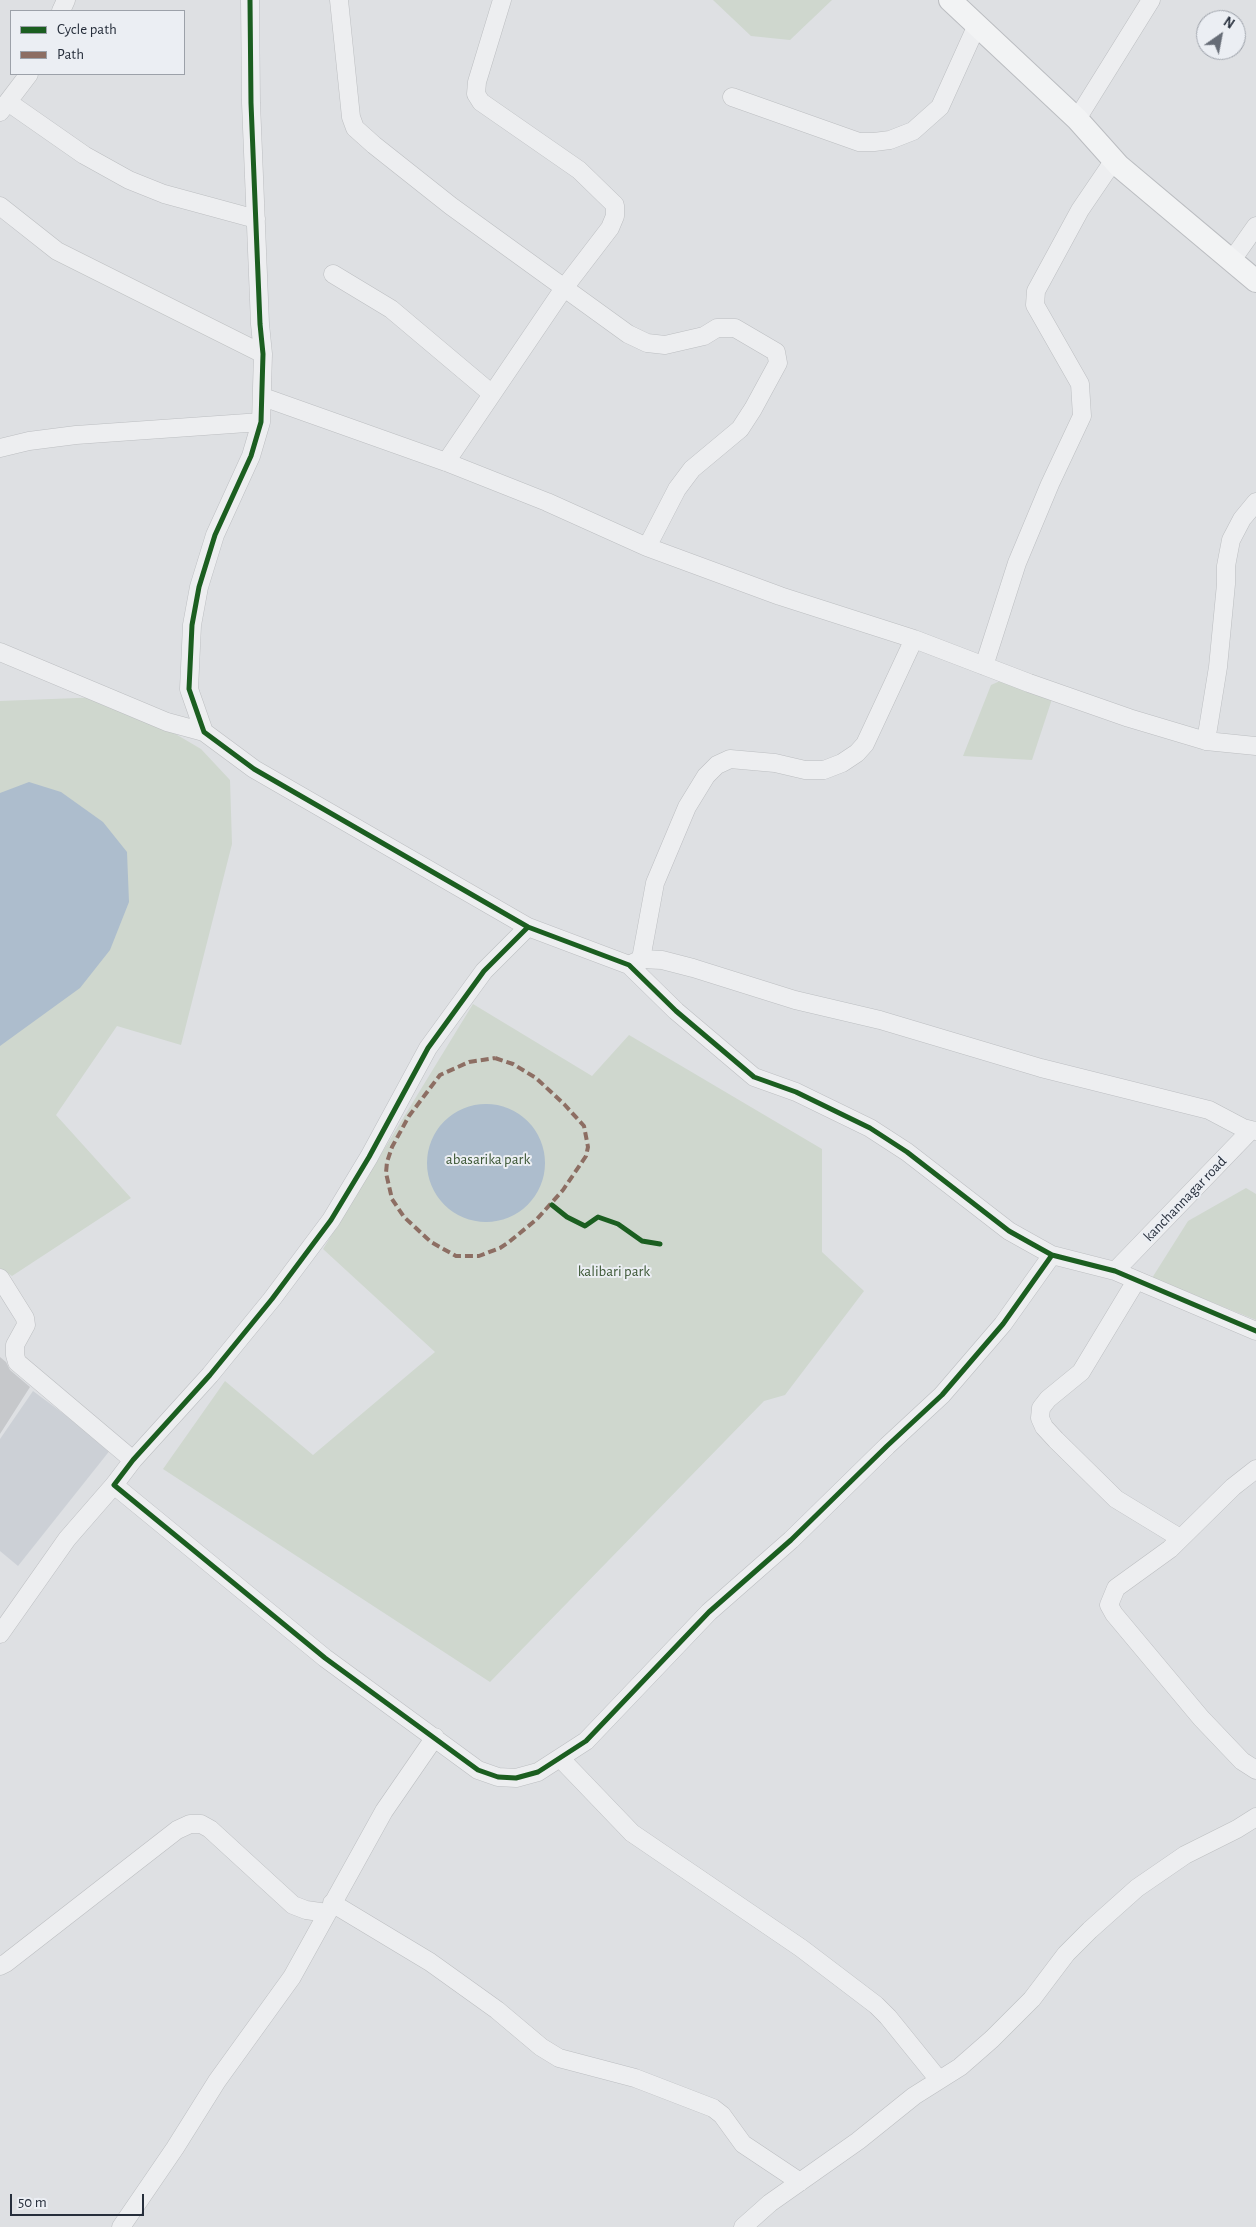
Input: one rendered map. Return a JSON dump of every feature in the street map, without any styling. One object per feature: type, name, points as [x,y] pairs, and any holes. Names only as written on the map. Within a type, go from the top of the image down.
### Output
[{"type":"main road","points":[[950,0],[1077,119],[1114,160],[1256,281]]},
{"type":"street","points":[[204,732],[189,689],[192,625],[199,587],[215,535],[251,456],[261,422],[263,354],[260,324],[251,104],[250,0]]},
{"type":"street","points":[[339,0],[351,117],[356,128],[374,145],[451,206],[628,334],[647,343],[665,345],[704,336],[718,328],[736,328],[776,352],[778,363],[754,409],[740,429],[692,469],[677,489],[647,547]]},
{"type":"street","points":[[446,462],[564,288],[610,228],[615,216],[615,205],[579,170],[481,102],[476,94],[477,82],[502,0]]},
{"type":"street","points":[[1077,119],[1151,0]]},
{"type":"street","points":[[732,97],[859,142],[890,140],[913,131],[940,107],[977,25]]},
{"type":"street","points":[[28,75],[4,107],[129,180],[164,194],[256,219]]},
{"type":"street","points":[[984,666],[1017,563],[1050,484],[1082,416],[1080,384],[1073,368],[1035,304],[1036,291],[1080,210],[1114,160]]},
{"type":"street","points":[[0,206],[57,251],[263,354]]},
{"type":"street","points":[[1232,260],[1256,226]]},
{"type":"street","points":[[333,274],[391,309],[492,394]]},
{"type":"street","points":[[262,397],[446,462],[547,502],[647,547],[780,596],[914,638],[984,666],[1129,718],[1206,740],[1256,746]]},
{"type":"street","points":[[0,448],[29,441],[76,435],[261,422]]},
{"type":"street","points":[[1206,740],[1218,667],[1229,549],[1231,540],[1242,519],[1256,502]]},
{"type":"street","points":[[635,962],[655,883],[686,807],[706,776],[717,765],[730,759],[775,763],[805,770],[824,770],[842,763],[857,753],[865,744],[914,638]]},
{"type":"street","points":[[0,652],[167,722],[204,732],[254,769],[528,927],[635,962],[662,960],[795,1000],[880,1020],[1041,1068],[1209,1110],[1244,1128],[1254,1130]]},
{"type":"street","points":[[0,1634],[67,1538],[114,1485],[133,1460],[210,1375],[272,1299],[331,1220],[365,1164],[428,1048],[484,971],[528,927]]},
{"type":"street","points":[[635,962],[676,1011],[754,1077],[796,1092],[870,1128],[907,1152],[1009,1230],[1052,1255],[1116,1271],[1256,1331]]},
{"type":"street","name":"kanchannagar road","points":[[1116,1271],[1254,1130]]},
{"type":"street","points":[[114,1485],[325,1658],[478,1770],[498,1777],[516,1778],[538,1772],[561,1759],[586,1741],[709,1612],[791,1540],[942,1395],[1003,1324],[1052,1255]]},
{"type":"street","points":[[0,1278],[25,1318],[26,1325],[15,1345],[17,1362],[133,1460]]},
{"type":"street","points":[[1136,1281],[1082,1372],[1048,1400],[1041,1408],[1040,1418],[1044,1427],[1056,1440],[1116,1499],[1180,1538]]},
{"type":"street","points":[[1256,1469],[1233,1487],[1170,1549],[1116,1588],[1109,1605],[1114,1614],[1201,1718],[1242,1761],[1256,1770]]},
{"type":"street","points":[[121,2227],[175,2148],[217,2081],[292,1977],[384,1811],[435,1738]]},
{"type":"street","points":[[561,1759],[632,1833],[801,1948],[876,2005],[939,2080]]},
{"type":"street","points":[[743,2227],[770,2203],[858,2141],[914,2096],[960,2067],[992,2039],[1032,1999],[1072,1948],[1137,1888],[1185,1855],[1237,1829],[1256,1817]]},
{"type":"street","points":[[0,1966],[177,1830],[190,1824],[201,1824],[210,1829],[293,1905],[306,1910],[329,1908],[430,1962],[497,2010],[541,2047],[559,2058],[635,2078],[713,2108],[722,2115],[743,2144],[800,2182]]},
{"type":"shaded area","points":[[33,1391],[111,1449],[18,1566],[0,1551],[0,1439]]},
{"type":"green space","points":[[713,0],[832,0],[790,40],[751,36]]},
{"type":"green space","points":[[1009,677],[1053,696],[1032,760],[963,756],[991,685]]},
{"type":"green space","points":[[129,696],[145,716],[201,749],[230,780],[232,844],[181,1045],[117,1026],[56,1115],[131,1198],[12,1276],[0,1268],[0,701]]},
{"type":"green space","name":"kalibari park","points":[[473,1004],[592,1076],[629,1035],[822,1149],[822,1252],[864,1291],[785,1395],[764,1401],[490,1682],[163,1469],[225,1381],[313,1455],[435,1352],[323,1249]]},
{"type":"green space","points":[[1246,1188],[1256,1194],[1256,1320],[1152,1278],[1188,1221]]},
{"type":"water","points":[[29,782],[61,792],[103,822],[127,852],[129,902],[110,950],[80,988],[0,1046],[0,793]]},
{"type":"water","points":[[486,1104],[497,1105],[519,1114],[535,1130],[544,1152],[544,1174],[535,1196],[519,1212],[497,1221],[486,1222],[475,1221],[453,1212],[437,1196],[428,1174],[427,1163],[428,1152],[437,1130],[453,1114],[475,1105]]},
{"type":"building","points":[[0,1357],[6,1362],[10,1370],[30,1387],[0,1434]]},
{"type":"marked path","points":[[495,1058],[513,1064],[536,1078],[564,1104],[584,1126],[588,1147],[586,1156],[563,1190],[537,1219],[500,1248],[479,1256],[456,1256],[431,1242],[404,1217],[392,1199],[386,1173],[387,1162],[392,1147],[409,1116],[440,1075],[469,1062],[495,1058]]},
{"type":"cycle path","points":[[250,0],[251,103],[260,324],[263,354],[261,422],[251,456],[215,535],[199,587],[192,625],[189,689],[204,732],[254,769],[528,927],[629,965],[676,1011],[754,1077],[796,1092],[870,1128],[907,1152],[1009,1231],[1052,1255],[1115,1271],[1256,1331]]},
{"type":"cycle path","points":[[528,927],[484,971],[428,1048],[369,1157],[331,1220],[272,1299],[210,1375],[133,1460],[114,1485],[325,1658],[478,1770],[498,1777],[516,1778],[538,1772],[586,1741],[709,1612],[791,1540],[942,1395],[1003,1324],[1052,1255]]},
{"type":"cycle path","points":[[552,1205],[567,1217],[585,1226],[598,1217],[618,1224],[642,1241],[660,1244]]},
{"type":"park label","name":"abasarika park","points":[[488,1159]]}]
